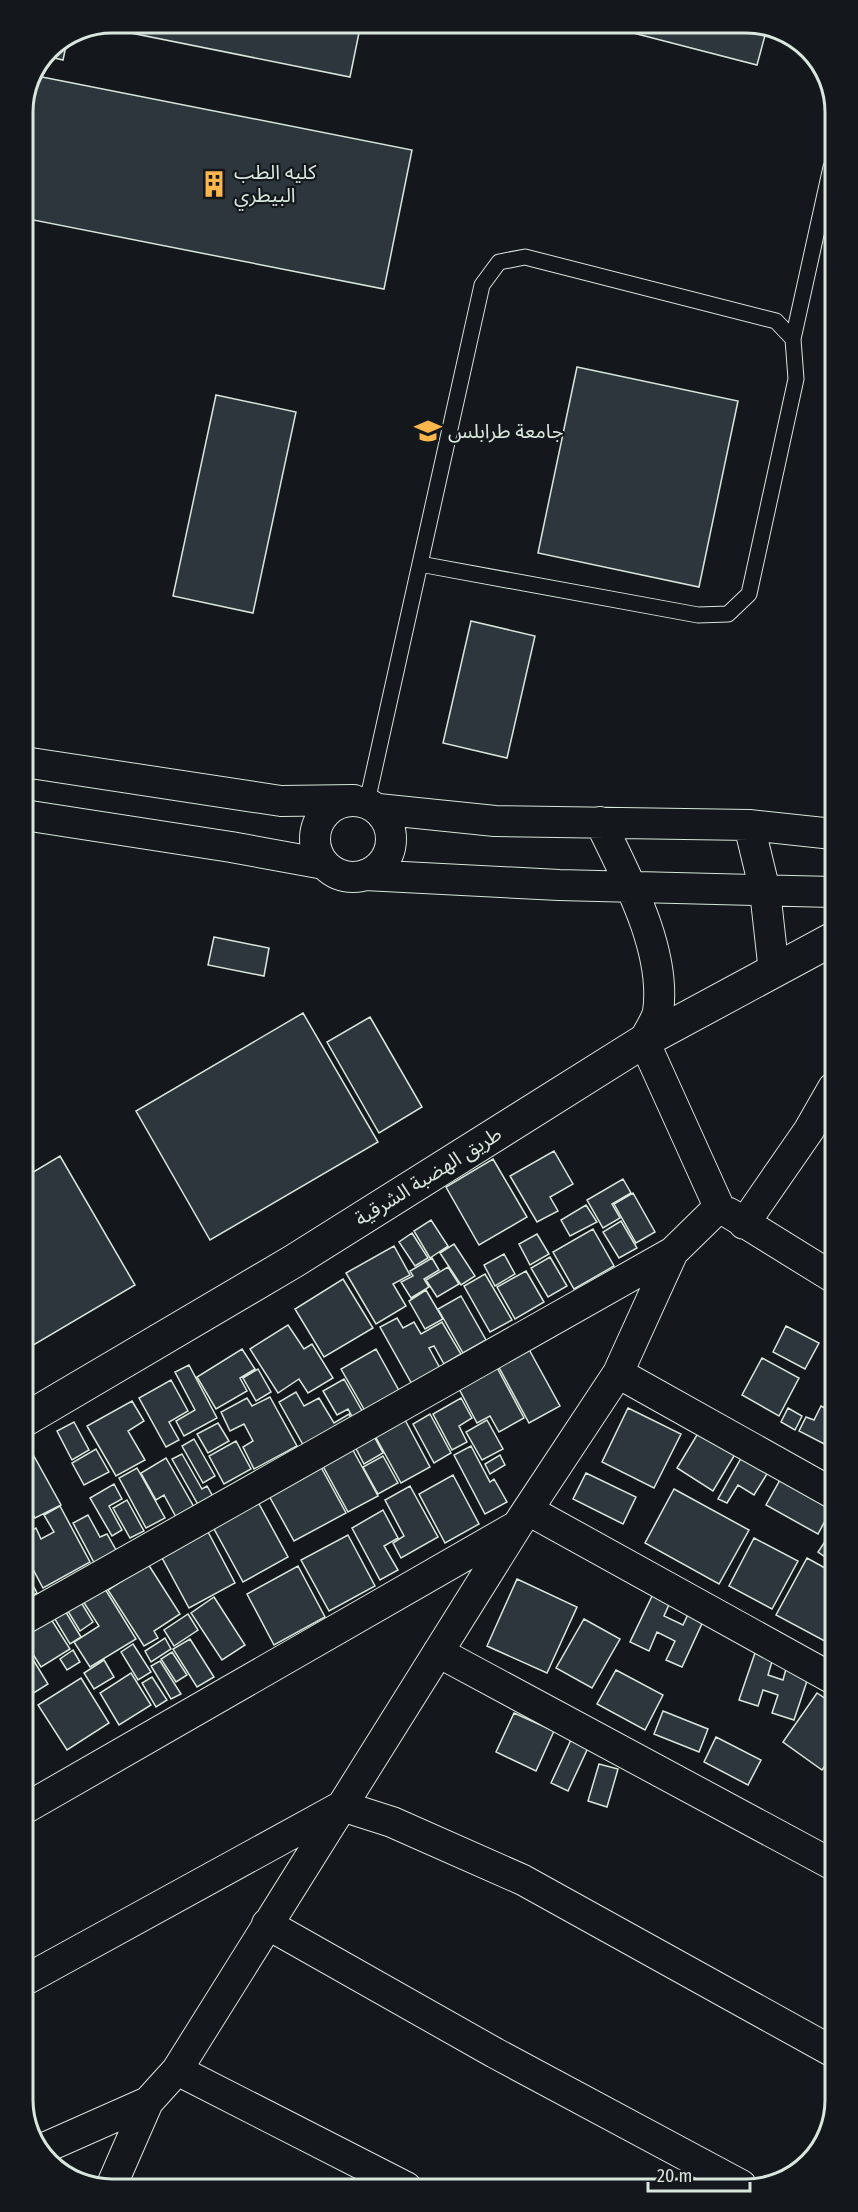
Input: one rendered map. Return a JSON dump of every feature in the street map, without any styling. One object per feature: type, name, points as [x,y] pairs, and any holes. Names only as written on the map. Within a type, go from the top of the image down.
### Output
[{"type":"main road","name":"طريق الهضبة الشرقية","points":[[33,1415],[294,1261],[644,1041],[825,943]]},
{"type":"street","points":[[33,763],[281,801],[366,804],[495,821],[749,825],[825,833]]},
{"type":"street","points":[[324,864],[316,847],[316,828],[330,807],[366,804],[390,828],[390,852],[375,870],[365,875]]},
{"type":"street","points":[[33,816],[324,864],[343,876],[365,875],[631,888],[825,892]]},
{"type":"street","points":[[600,822],[631,888],[650,942],[658,976],[658,1014],[644,1041],[719,1207],[825,1273]]},
{"type":"street","points":[[749,825],[765,891],[774,972]]},
{"type":"street","points":[[744,1224],[825,1101]]},
{"type":"street","points":[[33,1614],[672,1252],[719,1207]]},
{"type":"street","points":[[114,2179],[148,2102],[177,2070],[438,1652],[618,1373],[672,1252]]},
{"type":"street","points":[[618,1373],[825,1489]]},
{"type":"street","points":[[523,1518],[825,1675]]},
{"type":"street","points":[[33,1804],[523,1518]]},
{"type":"street","points":[[438,1652],[825,1861]]},
{"type":"street","points":[[33,1976],[342,1806],[392,1822],[523,1880],[825,2047]]},
{"type":"street","points":[[267,1924],[495,2053],[730,2179]]},
{"type":"street","points":[[177,2070],[390,2179]]},
{"type":"street","points":[[48,2146],[148,2102]]},
{"type":"lane","points":[[420,564],[698,615],[728,614],[749,594],[796,379],[793,339],[825,194]]},
{"type":"lane","points":[[366,804],[482,285],[498,262],[525,257],[776,321],[793,339]]},
{"type":"building","points":[[131,33],[359,33],[350,77]]},
{"type":"building","points":[[633,33],[751,33],[761,35],[765,36],[757,65]]},
{"type":"building","points":[[65,49],[63,60],[55,58]]},
{"type":"building","name":"كليه الطب البيطري","points":[[41,77],[412,150],[384,289],[33,220],[33,107]]},
{"type":"building","points":[[577,367],[738,401],[699,587],[538,553]]},
{"type":"building","points":[[216,395],[296,412],[253,613],[173,596]]},
{"type":"building","points":[[471,621],[535,636],[507,758],[443,743]]},
{"type":"building","points":[[214,937],[269,948],[264,976],[208,965]]},
{"type":"building","points":[[303,1013],[378,1142],[210,1240],[136,1111]]},
{"type":"building","points":[[370,1017],[422,1107],[379,1133],[327,1042]]},
{"type":"building","points":[[554,1151],[573,1184],[550,1197],[558,1211],[537,1222],[510,1176]]},
{"type":"building","points":[[60,1156],[135,1285],[33,1345],[33,1172]]},
{"type":"building","points":[[493,1159],[527,1217],[479,1245],[446,1187]]},
{"type":"building","points":[[623,1179],[631,1193],[612,1204],[620,1218],[603,1228],[587,1200]]},
{"type":"building","points":[[633,1193],[655,1232],[636,1243],[614,1204]]},
{"type":"building","points":[[586,1205],[597,1222],[570,1236],[561,1220]]},
{"type":"building","points":[[431,1220],[448,1246],[430,1258],[414,1231]]},
{"type":"building","points":[[621,1221],[637,1248],[619,1258],[603,1232]]},
{"type":"building","points":[[593,1229],[614,1266],[574,1289],[553,1252]]},
{"type":"building","points":[[412,1233],[428,1258],[415,1266],[399,1242]]},
{"type":"building","points":[[537,1234],[549,1254],[530,1265],[519,1244]]},
{"type":"building","points":[[454,1244],[475,1276],[461,1285],[440,1253]]},
{"type":"building","points":[[394,1246],[410,1275],[393,1284],[406,1306],[376,1324],[346,1273]]},
{"type":"building","points":[[504,1254],[515,1274],[495,1286],[484,1265]]},
{"type":"building","points":[[550,1257],[567,1286],[548,1297],[531,1268]]},
{"type":"building","points":[[432,1258],[439,1270],[424,1279],[429,1287],[411,1298],[401,1282],[413,1276],[410,1271]]},
{"type":"building","points":[[448,1267],[459,1284],[437,1297],[426,1280]]},
{"type":"building","points":[[526,1271],[544,1302],[515,1319],[497,1287]]},
{"type":"building","points":[[485,1274],[512,1320],[490,1332],[464,1286]]},
{"type":"building","points":[[343,1279],[373,1328],[324,1357],[295,1309]]},
{"type":"building","points":[[426,1290],[443,1319],[425,1329],[409,1301]]},
{"type":"building","points":[[461,1296],[486,1340],[463,1353],[438,1309]]},
{"type":"building","points":[[397,1318],[403,1328],[414,1322],[421,1334],[442,1322],[461,1354],[444,1364],[434,1346],[429,1348],[441,1370],[413,1386],[380,1327]]},
{"type":"building","points":[[288,1325],[304,1349],[312,1344],[333,1378],[308,1393],[299,1379],[278,1393],[250,1349]]},
{"type":"building","points":[[786,1326],[819,1343],[805,1369],[773,1352]]},
{"type":"building","points":[[526,1344],[560,1406],[529,1423],[495,1360]]},
{"type":"building","points":[[242,1349],[255,1369],[240,1378],[247,1391],[216,1409],[197,1377]]},
{"type":"building","points":[[376,1349],[402,1396],[368,1416],[341,1369]]},
{"type":"building","points":[[762,1358],[799,1378],[779,1416],[742,1395]]},
{"type":"building","points":[[494,1362],[524,1418],[499,1432],[490,1416],[477,1423],[456,1383]]},
{"type":"building","points":[[189,1365],[217,1418],[184,1436],[176,1421],[195,1410],[175,1372]]},
{"type":"building","points":[[258,1369],[271,1392],[256,1401],[243,1378]]},
{"type":"building","points":[[344,1379],[365,1416],[355,1422],[348,1409],[337,1415],[323,1391]]},
{"type":"building","points":[[171,1380],[188,1411],[169,1422],[179,1440],[166,1447],[139,1398]]},
{"type":"building","points":[[296,1392],[304,1406],[319,1398],[334,1423],[349,1414],[353,1423],[306,1450],[279,1402]]},
{"type":"building","points":[[270,1397],[297,1446],[254,1469],[243,1447],[253,1441],[244,1424],[230,1431],[221,1412],[247,1398],[252,1406]]},
{"type":"building","points":[[461,1398],[472,1418],[459,1426],[467,1442],[452,1450],[433,1414]]},
{"type":"building","points":[[132,1401],[144,1421],[128,1431],[145,1460],[116,1476],[87,1426]]},
{"type":"building","points":[[821,1406],[825,1408],[825,1444],[799,1431],[806,1417],[814,1420]]},
{"type":"building","points":[[628,1408],[681,1434],[654,1488],[602,1462]]},
{"type":"building","points":[[788,1408],[802,1416],[795,1430],[781,1422]]},
{"type":"building","points":[[430,1414],[451,1453],[434,1463],[413,1424]]},
{"type":"building","points":[[404,1418],[430,1467],[401,1483],[374,1434]]},
{"type":"building","points":[[487,1420],[503,1449],[482,1460],[466,1432]]},
{"type":"building","points":[[74,1422],[89,1450],[72,1460],[57,1431]]},
{"type":"building","points":[[218,1423],[229,1441],[208,1453],[197,1434]]},
{"type":"building","points":[[703,1425],[740,1446],[713,1491],[677,1468]]},
{"type":"building","points":[[370,1429],[383,1453],[364,1464],[351,1439]]},
{"type":"building","points":[[194,1439],[215,1476],[203,1483],[182,1446]]},
{"type":"building","points":[[236,1441],[251,1469],[224,1484],[209,1456]]},
{"type":"building","points":[[348,1441],[378,1496],[348,1512],[318,1457]]},
{"type":"building","points":[[471,1446],[490,1482],[494,1479],[507,1502],[485,1514],[454,1455]]},
{"type":"building","points":[[96,1449],[109,1472],[84,1485],[72,1463]]},
{"type":"building","points":[[744,1453],[770,1469],[754,1495],[738,1485],[727,1503],[718,1499]]},
{"type":"building","points":[[33,1454],[61,1505],[35,1518],[33,1514]]},
{"type":"building","points":[[182,1454],[202,1489],[207,1486],[215,1500],[200,1508],[172,1459]]},
{"type":"building","points":[[500,1455],[505,1465],[490,1474],[485,1464]]},
{"type":"building","points":[[383,1456],[398,1483],[378,1494],[363,1467]]},
{"type":"building","points":[[166,1458],[194,1507],[176,1517],[164,1495],[156,1500],[141,1473]]},
{"type":"building","points":[[316,1458],[346,1513],[294,1541],[268,1494]]},
{"type":"building","points":[[137,1468],[165,1518],[146,1528],[119,1478]]},
{"type":"building","points":[[785,1471],[825,1498],[825,1521],[818,1534],[766,1505]]},
{"type":"building","points":[[586,1473],[636,1497],[623,1524],[573,1499]]},
{"type":"building","points":[[453,1475],[479,1524],[445,1543],[419,1494]]},
{"type":"building","points":[[114,1484],[122,1499],[109,1506],[122,1530],[112,1536],[90,1498]]},
{"type":"building","points":[[410,1486],[438,1537],[401,1558],[393,1543],[404,1536],[385,1500]]},
{"type":"building","points":[[674,1489],[749,1530],[719,1584],[645,1543]]},
{"type":"building","points":[[127,1500],[144,1531],[130,1538],[113,1508]]},
{"type":"building","points":[[258,1502],[288,1557],[243,1582],[213,1527]]},
{"type":"building","points":[[60,1506],[90,1562],[43,1588],[33,1569],[33,1530],[36,1528],[41,1539],[54,1532],[44,1515]]},
{"type":"building","points":[[383,1510],[398,1538],[384,1546],[398,1570],[380,1580],[352,1528]]},
{"type":"building","points":[[88,1515],[100,1537],[107,1534],[120,1557],[97,1568],[73,1523]]},
{"type":"building","points":[[207,1530],[235,1583],[189,1608],[161,1556]]},
{"type":"building","points":[[348,1535],[375,1586],[329,1611],[301,1560]]},
{"type":"building","points":[[754,1538],[798,1561],[772,1609],[729,1586]]},
{"type":"building","points":[[825,1542],[825,1557],[818,1552]]},
{"type":"building","points":[[807,1558],[825,1568],[825,1641],[776,1615]]},
{"type":"building","points":[[148,1564],[180,1614],[154,1631],[158,1638],[144,1646],[108,1590]]},
{"type":"building","points":[[298,1566],[325,1617],[274,1645],[247,1594]]},
{"type":"building","points":[[517,1579],[577,1607],[547,1673],[487,1646]]},
{"type":"building","points":[[102,1584],[136,1639],[90,1667],[74,1642],[99,1626],[81,1598]]},
{"type":"building","points":[[654,1592],[671,1600],[664,1616],[683,1625],[690,1610],[705,1617],[682,1667],[666,1660],[675,1641],[657,1632],[649,1651],[630,1642]]},
{"type":"building","points":[[76,1594],[93,1622],[80,1631],[63,1603]]},
{"type":"building","points":[[214,1597],[245,1645],[222,1660],[191,1613]]},
{"type":"building","points":[[64,1609],[81,1637],[70,1644],[53,1616]]},
{"type":"building","points":[[188,1614],[198,1630],[174,1646],[164,1630]]},
{"type":"building","points":[[49,1616],[70,1649],[41,1667],[33,1654],[33,1626]]},
{"type":"building","points":[[584,1619],[620,1639],[592,1688],[556,1668]]},
{"type":"building","points":[[165,1638],[171,1649],[151,1662],[145,1651]]},
{"type":"building","points":[[190,1639],[214,1677],[197,1687],[173,1649]]},
{"type":"building","points":[[133,1644],[151,1672],[138,1680],[121,1652]]},
{"type":"building","points":[[73,1650],[80,1662],[67,1670],[60,1659]]},
{"type":"building","points":[[172,1652],[187,1675],[176,1682],[161,1659]]},
{"type":"building","points":[[755,1653],[773,1658],[768,1675],[783,1680],[787,1665],[810,1672],[794,1720],[772,1713],[778,1695],[763,1690],[758,1706],[739,1700]]},
{"type":"building","points":[[33,1659],[48,1684],[33,1693]]},
{"type":"building","points":[[104,1660],[114,1677],[94,1689],[84,1673]]},
{"type":"building","points":[[160,1661],[181,1694],[171,1699],[151,1666]]},
{"type":"building","points":[[616,1670],[663,1695],[645,1730],[597,1704]]},
{"type":"building","points":[[131,1673],[151,1705],[119,1725],[100,1693]]},
{"type":"building","points":[[152,1677],[167,1700],[156,1707],[142,1683]]},
{"type":"building","points":[[81,1678],[109,1723],[67,1750],[38,1705]]},
{"type":"building","points":[[817,1693],[825,1698],[825,1766],[822,1770],[783,1742]]},
{"type":"building","points":[[663,1711],[708,1729],[699,1752],[654,1734]]},
{"type":"building","points":[[514,1713],[554,1731],[536,1771],[496,1752]]},
{"type":"building","points":[[576,1729],[593,1737],[568,1791],[551,1783]]},
{"type":"building","points":[[716,1737],[761,1760],[748,1785],[704,1762]]},
{"type":"building","points":[[599,1764],[618,1769],[607,1807],[588,1801]]},
{"type":"place","name":"كليه الطب البيطري","points":[[214,184]]},
{"type":"place","name":"جامعة طرابلس","points":[[428,431]]}]
